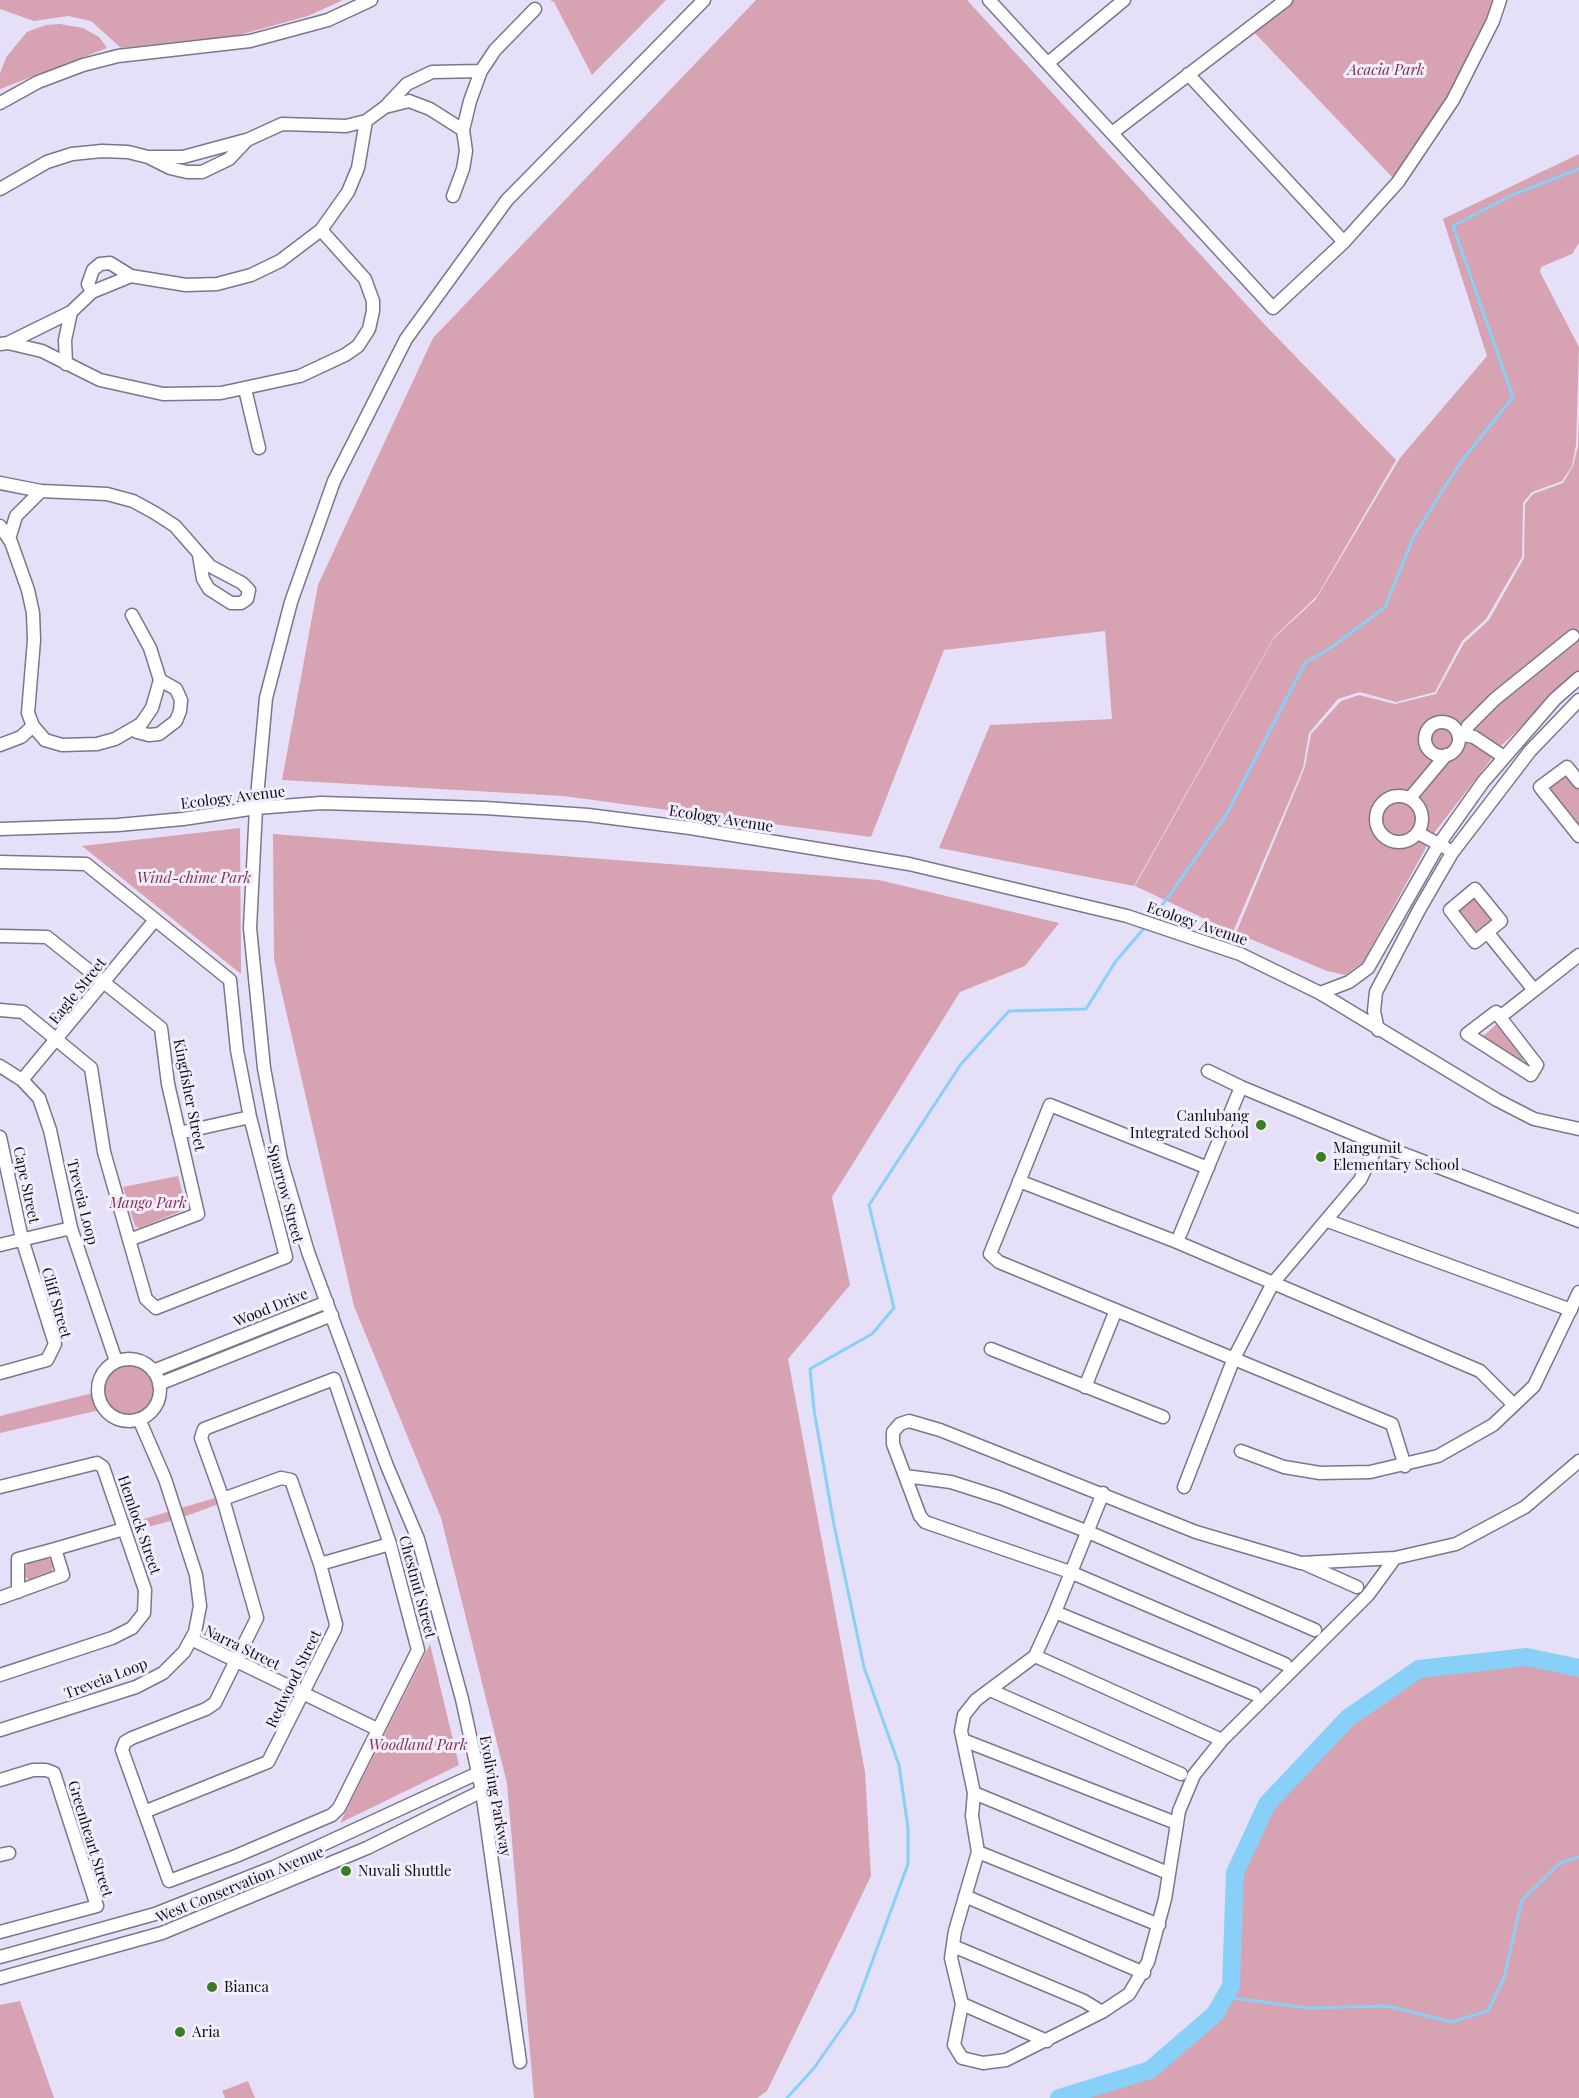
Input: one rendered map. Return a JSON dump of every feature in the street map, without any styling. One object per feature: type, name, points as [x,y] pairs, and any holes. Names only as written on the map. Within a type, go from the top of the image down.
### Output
[{"type":"street","points":[[0,103],[38,82],[82,65],[118,56],[250,41],[328,20],[371,0]]},
{"type":"street","name":"Evoliving Parkway","points":[[520,2062],[482,1791],[462,1699],[418,1539],[387,1466],[308,1252],[281,1160],[264,1068],[250,928],[256,808],[267,698],[291,602],[334,481],[406,339],[507,200],[704,0]]},
{"type":"street","points":[[989,0],[1273,308],[1344,243],[1398,182],[1453,100],[1493,21],[1500,0]]},
{"type":"street","points":[[1048,63],[1124,0]]},
{"type":"street","points":[[1112,133],[1286,0]]},
{"type":"street","points":[[453,196],[465,160],[464,130],[470,101],[481,71],[495,50],[535,9]]},
{"type":"street","points":[[148,157],[183,157],[247,140],[282,124],[346,126],[366,121],[385,107],[407,84],[432,72],[481,71]]},
{"type":"street","points":[[1188,74],[1344,243]]},
{"type":"street","points":[[385,107],[409,101],[430,109],[464,130]]},
{"type":"street","points":[[92,292],[88,284],[93,270],[100,264],[110,263],[131,276],[186,285],[217,284],[251,275],[280,261],[321,230],[354,181],[366,121]]},
{"type":"street","points":[[0,200],[3,188],[47,162],[72,154],[102,151],[128,152],[148,157],[170,168],[187,172],[202,172],[229,159],[247,140]]},
{"type":"street","points":[[4,343],[42,351],[100,380],[163,394],[192,396],[245,389],[300,376],[345,355],[358,345],[369,328],[373,301],[370,290],[353,264],[321,230]]},
{"type":"street","points":[[4,343],[71,312],[92,292],[131,276]]},
{"type":"street","points":[[66,364],[65,340],[71,312]]},
{"type":"street","points":[[245,389],[259,448]]},
{"type":"street","points":[[0,483],[41,491],[107,494],[133,501],[175,526],[199,555]]},
{"type":"street","points":[[9,539],[16,516],[41,491]]},
{"type":"street","points":[[0,526],[9,539],[28,591],[33,613],[34,640],[28,713],[33,726],[45,740],[62,745],[97,744],[115,739],[135,728],[152,708],[160,680],[150,648],[132,615]]},
{"type":"street","points":[[1410,798],[1446,755],[1456,748],[1461,735],[1468,726],[1495,699],[1573,636]]},
{"type":"street","points":[[1320,993],[1349,982],[1368,968],[1439,844],[1504,757],[1556,699],[1579,678]]},
{"type":"street","points":[[135,728],[137,732],[149,735],[159,734],[176,721],[181,700],[176,689],[160,680]]},
{"type":"street","points":[[1378,1030],[1374,1011],[1376,992],[1398,948],[1452,853],[1530,751],[1579,700]]},
{"type":"street","points":[[1446,755],[1436,754],[1427,747],[1426,732],[1433,724],[1443,722],[1454,727],[1461,735],[1489,745],[1504,757]]},
{"type":"street","points":[[0,745],[21,737],[33,726]]},
{"type":"street","points":[[1579,782],[1567,767],[1540,787],[1579,836]]},
{"type":"street","points":[[1396,796],[1410,798],[1422,814],[1418,832],[1407,841],[1393,841],[1382,834],[1376,820],[1376,813],[1384,801],[1396,796]]},
{"type":"street","name":"Ecology Avenue","points":[[0,829],[183,819],[256,808],[321,803],[385,804],[588,815],[690,828],[909,864],[1127,916],[1240,954],[1320,993],[1402,1045],[1534,1119],[1579,1129]]},
{"type":"street","points":[[1418,832],[1452,853]]},
{"type":"street","name":"Sparrow Street","points":[[0,862],[86,864],[230,980],[237,1050],[250,1116],[286,1257],[156,1308],[146,1299],[104,1152],[91,1068],[23,1011],[0,1010]]},
{"type":"street","points":[[1406,902],[1419,910]]},
{"type":"street","name":"Eagle Street","points":[[22,1080],[155,920]]},
{"type":"street","points":[[1487,932],[1534,990]]},
{"type":"street","name":"Kingfisher Street","points":[[0,936],[47,937],[161,1028],[168,1084],[198,1214],[129,1240]]},
{"type":"street","points":[[1383,942],[1398,948]]},
{"type":"street","points":[[1500,1017],[1579,955]]},
{"type":"street","points":[[1496,1012],[1500,1017],[1537,1065],[1531,1075],[1467,1034],[1496,1012]]},
{"type":"street","name":"Treveia Loop","points":[[0,1066],[22,1080],[39,1098],[50,1130],[71,1228],[116,1361]]},
{"type":"street","points":[[1208,1071],[1378,1144],[1579,1221]]},
{"type":"street","points":[[1177,1242],[1241,1087]]},
{"type":"street","points":[[1208,1168],[1050,1106],[990,1254],[999,1262],[1392,1424],[1405,1466]]},
{"type":"street","points":[[179,1132],[250,1116]]},
{"type":"street","name":"Cape Street","points":[[0,1137],[22,1239]]},
{"type":"street","points":[[1184,1487],[1234,1358],[1273,1283],[1328,1221],[1360,1180],[1378,1144]]},
{"type":"street","points":[[1019,1181],[1177,1242],[1480,1371],[1514,1406]]},
{"type":"street","points":[[1328,1221],[1571,1310]]},
{"type":"street","points":[[0,1245],[71,1228]]},
{"type":"street","name":"Cliff Street","points":[[0,1373],[47,1360],[53,1354],[55,1344],[22,1239]]},
{"type":"street","points":[[1241,1451],[1284,1467],[1320,1473],[1370,1472],[1405,1466],[1438,1456],[1493,1425],[1534,1386],[1579,1292]]},
{"type":"street","name":"Wood Drive","points":[[153,1371],[327,1302]]},
{"type":"street","points":[[1086,1387],[1116,1310]]},
{"type":"street","name":"Wood Drive","points":[[159,1384],[332,1316]]},
{"type":"street","name":"Wood Drive","points":[[227,1342],[233,1355]]},
{"type":"street","points":[[991,1349],[1163,1417]]},
{"type":"street","points":[[136,1360],[153,1371],[159,1384],[156,1405],[139,1419],[120,1420],[104,1409],[99,1401],[98,1382],[108,1366],[116,1361],[136,1360]]},
{"type":"street","name":"Chestnut Street","points":[[334,1379],[390,1544],[418,1650],[339,1808],[332,1815],[236,1856],[169,1881],[123,1750],[125,1742],[206,1709],[215,1703],[257,1618],[224,1499],[201,1438],[204,1429],[334,1379]]},
{"type":"street","name":"Treveia Loop","points":[[0,1730],[136,1687],[163,1673],[184,1652],[191,1639],[200,1606],[196,1575],[165,1479],[139,1419]]},
{"type":"street","points":[[1286,1664],[1070,1572],[925,1522],[920,1516],[893,1444],[893,1432],[900,1424],[909,1421],[940,1430],[1196,1532],[1301,1563],[1357,1587]]},
{"type":"street","points":[[1301,1563],[1395,1558],[1456,1544],[1525,1507],[1579,1461]]},
{"type":"street","name":"Hemlock Street","points":[[0,1487],[97,1463],[103,1467],[146,1590],[144,1613],[132,1628],[112,1638],[0,1675]]},
{"type":"street","points":[[905,1476],[951,1482],[1086,1531],[1315,1629]]},
{"type":"street","name":"Redwood Street","points":[[144,1812],[268,1762],[336,1624],[320,1564],[291,1480],[281,1478],[224,1499]]},
{"type":"street","points":[[1102,1493],[1035,1656],[976,1700],[964,1715],[961,1731],[974,1793],[972,1816],[978,1852],[964,1896],[951,1958],[962,2004],[954,2045],[962,2058],[982,2063],[1006,2060],[1047,2041],[1102,2012],[1129,1994],[1144,1973],[1159,1925],[1176,1823],[1194,1775],[1222,1740],[1368,1595],[1395,1558]]},
{"type":"street","points":[[18,1592],[18,1558],[124,1529]]},
{"type":"street","points":[[320,1564],[390,1544]]},
{"type":"street","points":[[0,1598],[63,1575],[55,1549]]},
{"type":"street","points":[[1055,1611],[1254,1694]]},
{"type":"street","name":"Narra Street","points":[[191,1639],[377,1729]]},
{"type":"street","points":[[1035,1656],[1222,1740]]},
{"type":"street","points":[[990,1690],[1181,1773]]},
{"type":"street","points":[[963,1740],[1176,1823]]},
{"type":"street","name":"Greenheart Street","points":[[0,1780],[33,1770],[46,1770],[54,1773],[97,1906],[0,1932]]},
{"type":"street","name":"West Conservation Avenue","points":[[0,1957],[154,1914],[274,1867],[478,1773]]},
{"type":"street","name":"West Conservation Avenue","points":[[0,1978],[162,1933],[346,1858],[482,1791]]},
{"type":"street","points":[[974,1793],[1168,1873]]},
{"type":"street","points":[[978,1852],[1159,1925]]},
{"type":"street","points":[[964,1896],[1144,1973]]},
{"type":"street","points":[[953,1946],[1084,2001],[1102,2012]]},
{"type":"street","points":[[962,2004],[1047,2041]]},
{"type":"green space","points":[[0,0],[343,0],[308,16],[239,35],[121,48],[91,21],[68,16],[34,21],[0,9]]},
{"type":"green space","points":[[550,0],[666,0],[592,75],[554,2]]},
{"type":"green space","points":[[756,0],[967,0],[1265,325],[1396,460],[1317,596],[1274,637],[1134,886],[939,848],[990,725],[1112,719],[1105,631],[944,650],[871,837],[563,796],[282,780],[318,585],[433,338]]},
{"type":"green space","name":"Acacia Park","points":[[1290,0],[1496,0],[1489,19],[1449,98],[1395,180],[1251,29]]},
{"type":"green space","points":[[60,24],[83,28],[99,37],[107,48],[0,89],[0,73],[7,56],[27,32],[46,25]]},
{"type":"green space","points":[[1579,154],[1579,243],[1572,254],[1541,267],[1540,272],[1579,347],[1576,445],[1572,466],[1562,481],[1532,492],[1523,503],[1522,557],[1486,619],[1462,641],[1435,692],[1396,702],[1360,692],[1338,699],[1309,733],[1303,768],[1233,932],[1135,886],[1274,638],[1316,599],[1400,458],[1487,356],[1443,219]]},
{"type":"green space","points":[[1579,412],[1579,671],[1502,745],[1434,833],[1363,962],[1345,975],[1327,971],[1236,933],[1305,767],[1311,734],[1341,701],[1359,695],[1395,704],[1436,694],[1464,643],[1489,620],[1524,558],[1525,504],[1533,494],[1563,483],[1573,466],[1578,446]]},
{"type":"green space","points":[[1564,773],[1579,790],[1579,829],[1545,789]]},
{"type":"green space","name":"Wind-chime Park","points":[[240,828],[241,974],[82,846]]},
{"type":"green space","points":[[273,834],[879,880],[1059,923],[1025,966],[960,992],[832,1197],[850,1285],[788,1359],[865,1772],[871,1876],[767,2091],[757,2098],[534,2098],[507,1783],[441,1518],[354,1306],[274,959]]},
{"type":"green space","points":[[1474,895],[1495,921],[1475,937],[1454,911]]},
{"type":"green space","points":[[1498,1023],[1525,1056],[1521,1063],[1481,1038]]},
{"type":"green space","name":"Mango Park","points":[[178,1176],[186,1206],[184,1210],[139,1228],[135,1226],[123,1187]]},
{"type":"green space","points":[[124,1364],[134,1364],[143,1368],[151,1376],[155,1390],[151,1404],[143,1412],[134,1416],[124,1416],[115,1412],[107,1404],[103,1395],[103,1385],[107,1376],[115,1368]]},
{"type":"green space","points":[[97,1392],[104,1409],[0,1433],[0,1416]]},
{"type":"green space","points":[[222,1496],[224,1502],[178,1519],[125,1533],[123,1525]]},
{"type":"green space","points":[[46,1558],[51,1560],[53,1566],[51,1575],[30,1580],[24,1576],[27,1563]]},
{"type":"green space","name":"Woodland Park","points":[[430,1644],[459,1765],[340,1823]]},
{"type":"green space","points":[[1527,1657],[1579,1668],[1579,2098],[1059,2098],[1150,2070],[1215,2013],[1231,1986],[1235,1873],[1267,1804],[1348,1718],[1419,1669]]},
{"type":"green space","points":[[20,2001],[54,2098],[0,2098],[0,2005]]},
{"type":"green space","points":[[248,2081],[255,2098],[225,2098],[222,2091]]},
{"type":"waterway","points":[[1151,921],[1226,815],[1305,663],[1332,647],[1385,607],[1414,536],[1460,463],[1513,397],[1453,226],[1512,195],[1579,169]]},
{"type":"waterway","points":[[787,2098],[814,2068],[854,2011],[908,1864],[908,1828],[899,1765],[864,1667],[834,1525],[814,1410],[810,1369],[872,1334],[894,1308],[869,1205],[961,1064],[1009,1011],[1086,1009],[1116,961],[1147,925]]},
{"type":"waterway","points":[[1059,2098],[1150,2070],[1215,2014],[1231,1986],[1235,1873],[1267,1804],[1348,1718],[1419,1669],[1527,1657],[1579,1668]]},
{"type":"waterway","points":[[1225,1997],[1308,2008],[1387,2006],[1451,2022],[1488,2011],[1504,1978],[1522,1900],[1560,1863],[1579,1857]]},
{"type":"place","name":"Canlubang Integrated School","points":[[1261,1125]]},
{"type":"place","name":"Mangumit Elementary School","points":[[1321,1157]]},
{"type":"place","name":"Nuvali Shuttle","points":[[346,1871]]},
{"type":"place","name":"Bianca","points":[[212,1987]]},
{"type":"place","name":"Aria","points":[[180,2032]]}]
